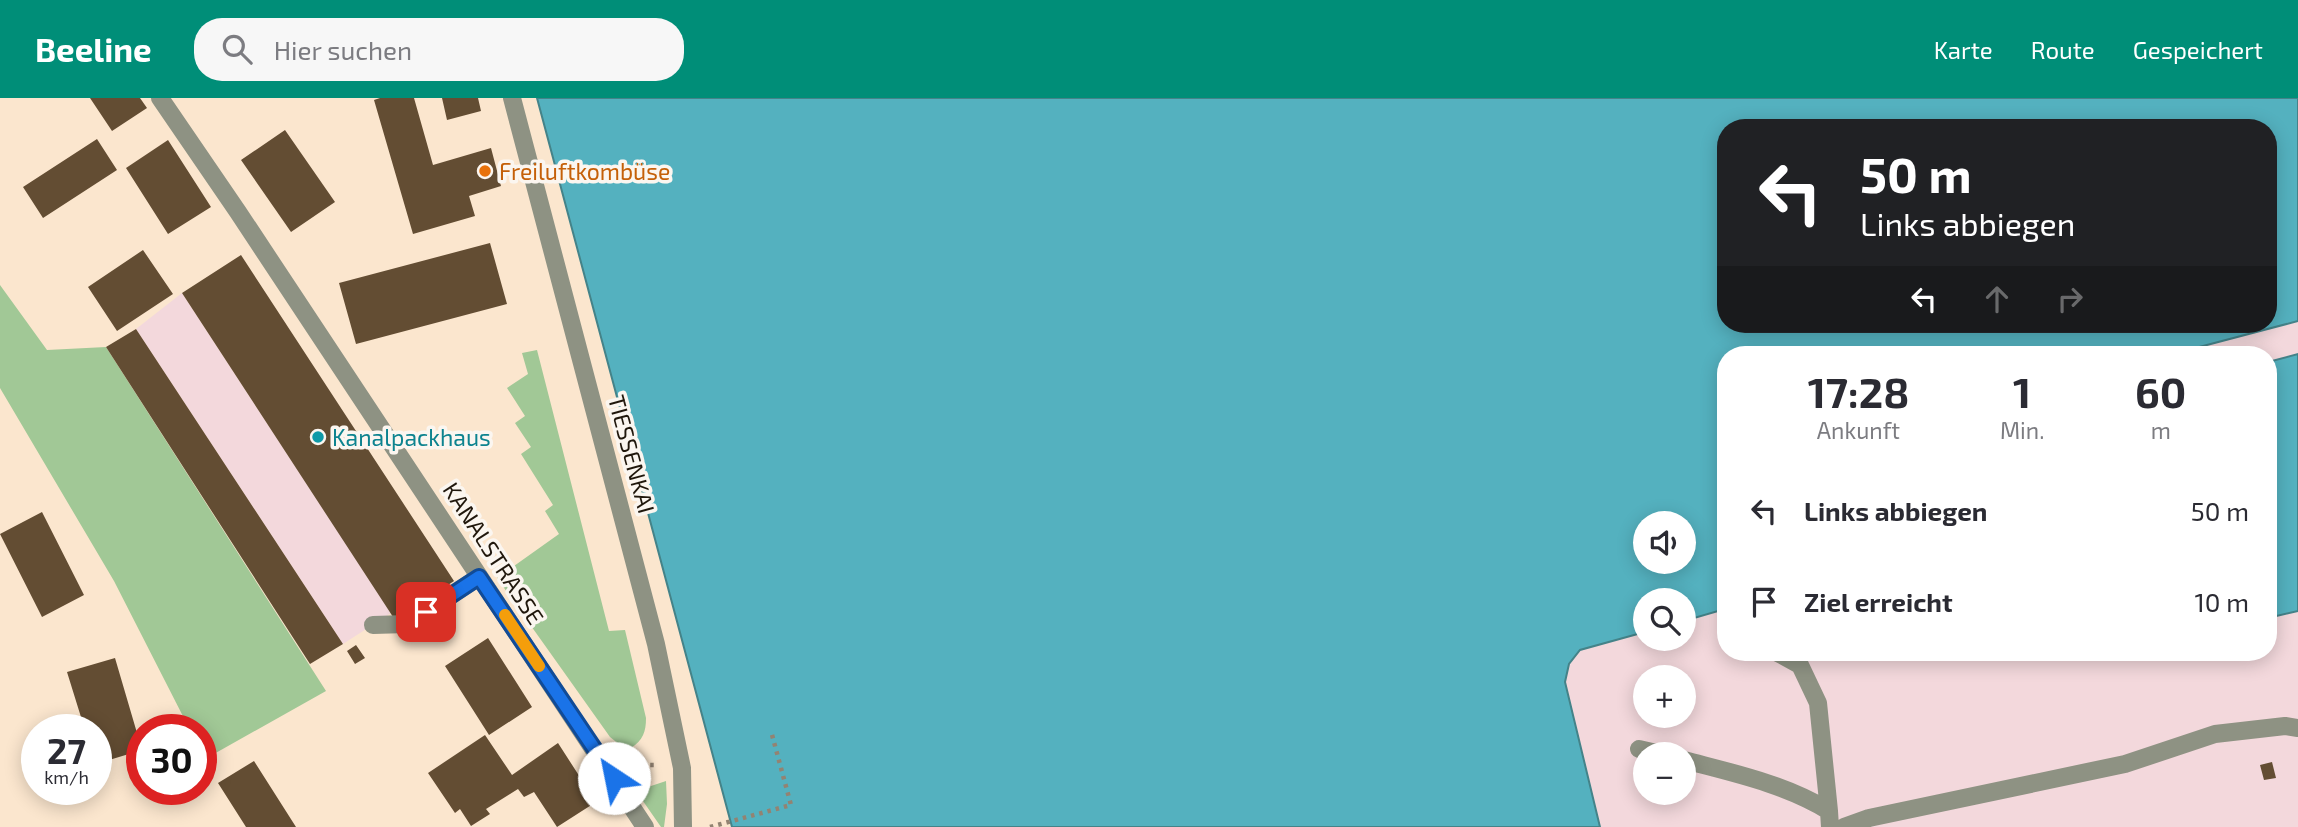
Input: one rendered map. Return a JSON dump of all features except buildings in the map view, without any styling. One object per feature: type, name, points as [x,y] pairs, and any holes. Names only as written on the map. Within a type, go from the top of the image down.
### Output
[{"type":"street","name":"KANALSTRASSE","points":[[160,98],[645,827]]},
{"type":"street","name":"TIESSENKAI","points":[[512,98],[656,644],[682,768],[683,827]]},
{"type":"street","points":[[373,625],[407,624],[479,577]]},
{"type":"street","points":[[1793,661],[1800,665],[1818,703],[1830,819]]},
{"type":"street","points":[[1843,827],[1869,818],[2125,764],[2215,734],[2285,726],[2298,728]]},
{"type":"street","points":[[1696,763],[1803,795],[1830,819]]},
{"type":"path","points":[[710,827],[791,805],[771,731]]},
{"type":"path","points":[[614,778],[643,765],[662,764],[682,768]]},
{"type":"shaded area","points":[[182,293],[391,613],[343,644],[136,329]]},
{"type":"shaded area","points":[[2298,321],[2298,354],[2277,360],[2277,346],[2203,346],[2252,333],[2277,333],[2277,327]]},
{"type":"shaded area","points":[[1717,611],[1717,661],[2277,661],[2277,616],[2298,611],[2298,827],[1600,827],[1565,682],[1569,664],[1580,650],[1633,635],[1633,651],[1696,651],[1696,617]]},
{"type":"green space","points":[[0,285],[47,350],[106,347],[326,691],[217,752],[217,714],[182,714],[114,581],[0,388]]},
{"type":"green space","points":[[537,350],[609,631],[625,630],[646,718],[643,735],[631,748],[620,745],[610,737],[497,578],[559,534],[545,511],[553,505],[521,454],[531,447],[515,423],[525,416],[507,388],[528,374],[522,353]]},
{"type":"green space","points":[[666,781],[667,804],[664,827],[661,827],[636,791]]},
{"type":"water","points":[[537,98],[2298,98],[2298,321],[2277,327],[2277,119],[1717,119],[1717,333],[2252,333],[2203,346],[1717,346],[1717,611],[1696,617],[1696,588],[1633,588],[1633,635],[1580,650],[1569,664],[1565,682],[1600,827],[732,827]]},
{"type":"water","points":[[2298,354],[2298,611],[2277,616],[2277,360]]},
{"type":"slow traffic","points":[[505,615],[539,666]]},
{"type":"place","name":"Freiluftkombüse","points":[[485,171]]},
{"type":"place","name":"Kanalpackhaus","points":[[318,437]]},
{"type":"route","points":[[426,612],[479,577],[614,778]]}]
